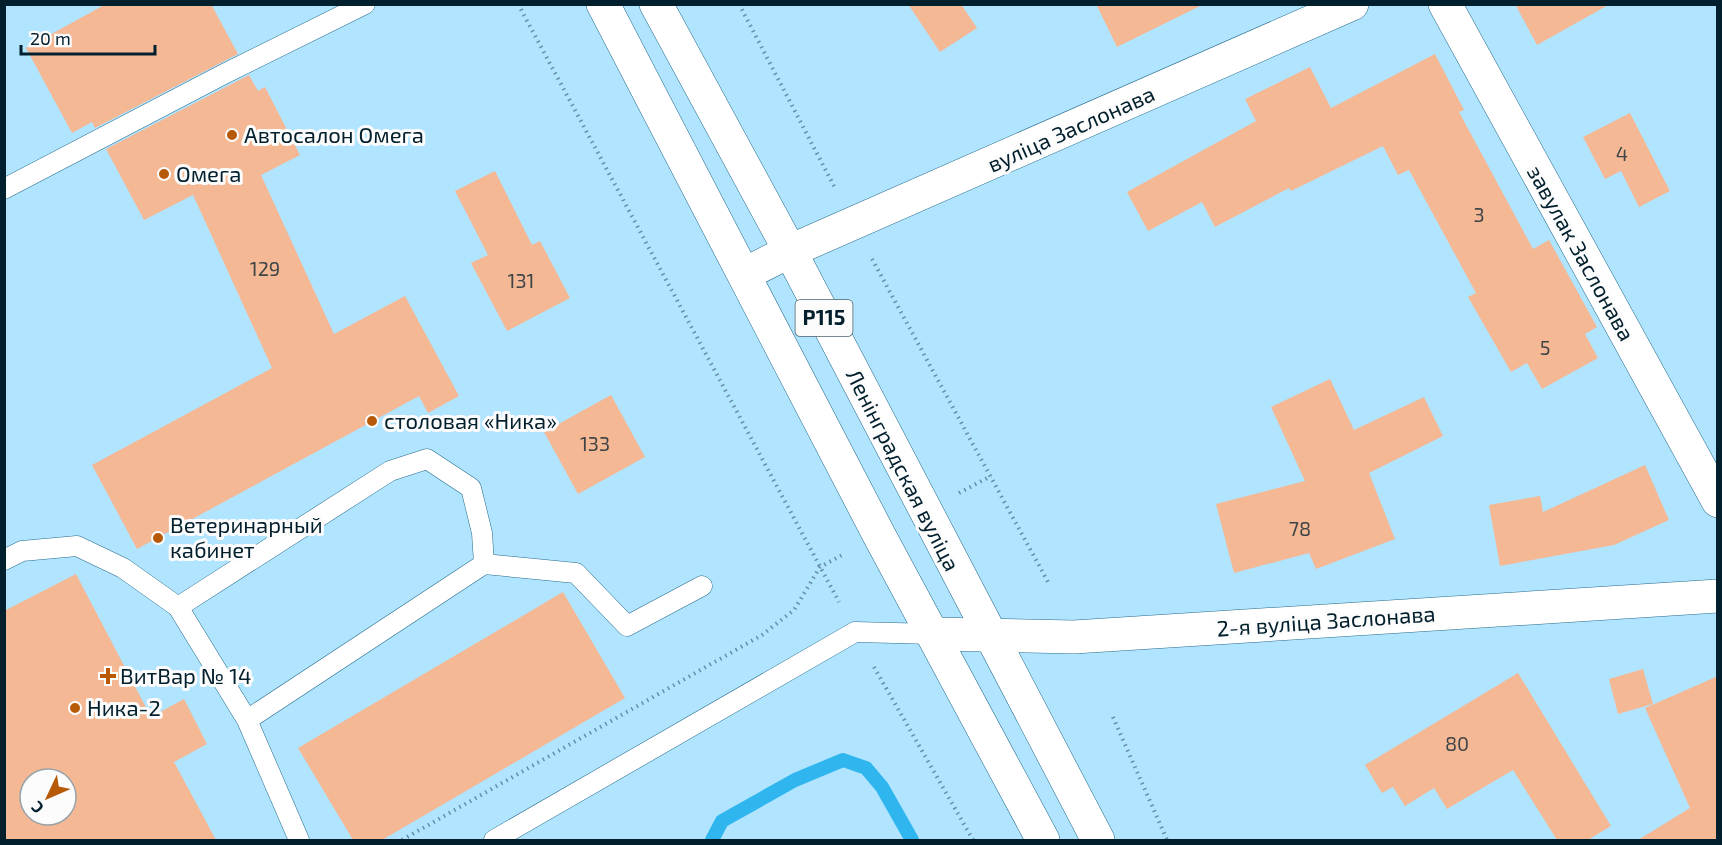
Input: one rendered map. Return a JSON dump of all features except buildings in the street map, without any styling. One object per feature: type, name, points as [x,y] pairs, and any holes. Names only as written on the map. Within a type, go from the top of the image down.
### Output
[{"type":"main road","name":"Р115","points":[[603,4],[879,535],[1043,840]]},
{"type":"main road","name":"Ленінградская вуліца","points":[[656,4],[790,251],[988,634],[1098,840]]},
{"type":"main road","name":"вуліца Заслонава","points":[[745,274],[790,251],[854,225],[1352,4]]},
{"type":"main road","name":"завулак Заслонава","points":[[1446,4],[1718,501]]},
{"type":"main road","name":"2-я вуліца Заслонава","points":[[934,634],[1095,636],[1718,596]]},
{"type":"lane","points":[[4,189],[224,74],[365,4]]},
{"type":"lane","points":[[178,607],[390,471],[427,459],[471,488],[482,533],[484,564]]},
{"type":"lane","points":[[4,560],[21,551],[77,546],[123,568],[178,607],[247,720],[299,840]]},
{"type":"lane","points":[[247,720],[484,564],[576,573],[627,626],[702,586]]},
{"type":"lane","points":[[494,840],[855,632],[934,634]]},
{"type":"path","points":[[518,4],[855,632],[973,840]]},
{"type":"path","points":[[739,4],[854,225],[1048,582]]},
{"type":"path","points":[[954,495],[991,476]]},
{"type":"path","points":[[402,840],[762,635],[794,610],[820,567],[847,553]]},
{"type":"path","points":[[1113,717],[1122,742],[1167,840]]},
{"type":"waterway","points":[[712,840],[722,821],[795,780],[843,760],[866,768],[882,787],[912,840]]},
{"type":"place","name":"Автосалон Омега","points":[[232,135]]},
{"type":"place","name":"Омега","points":[[164,174]]},
{"type":"place","name":"столовая «Ника»","points":[[372,421]]},
{"type":"place","name":"Ветеринарный кабинет","points":[[158,538]]},
{"type":"place","name":"ВитВар № 14","points":[[108,676]]},
{"type":"place","name":"Ника-2","points":[[75,708]]}]
